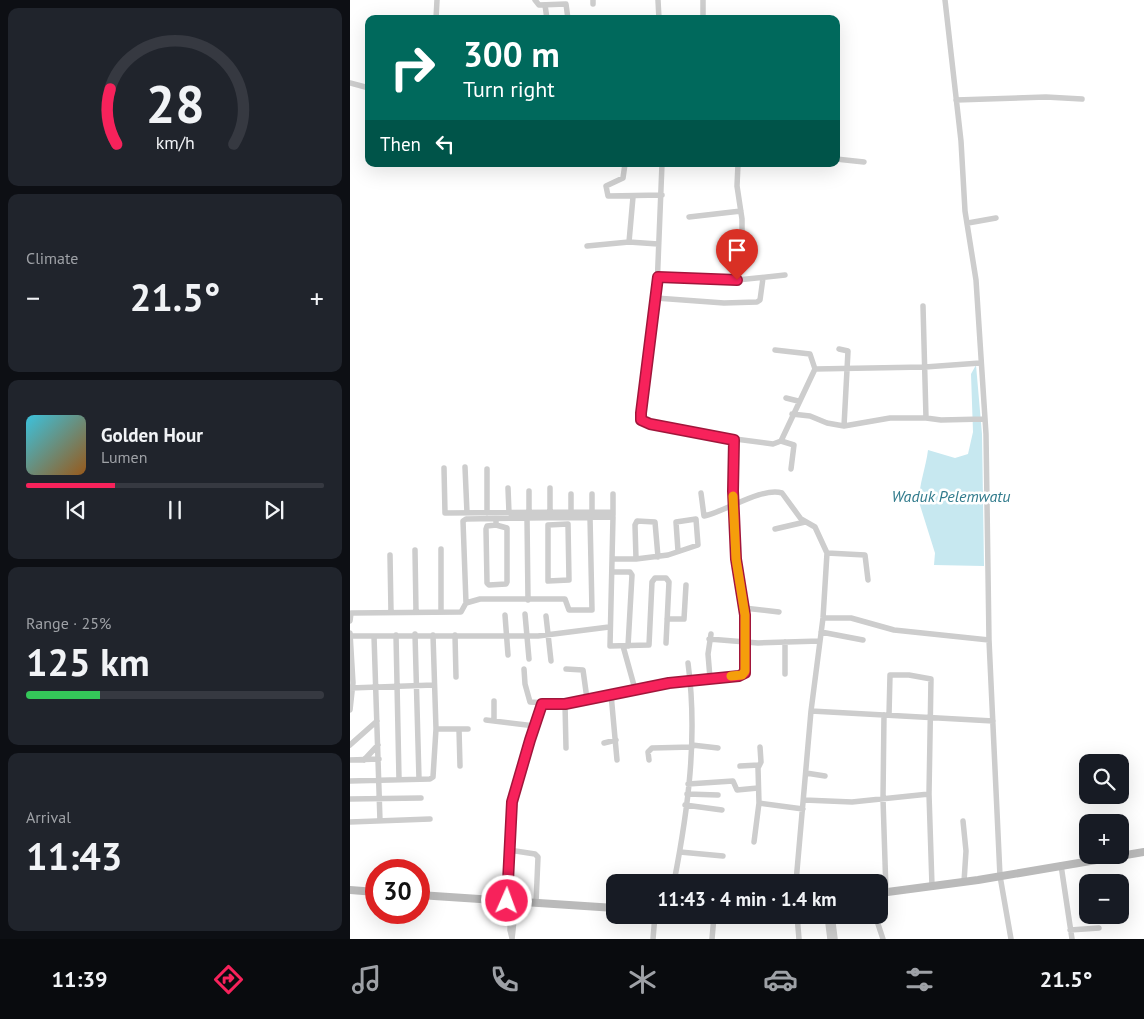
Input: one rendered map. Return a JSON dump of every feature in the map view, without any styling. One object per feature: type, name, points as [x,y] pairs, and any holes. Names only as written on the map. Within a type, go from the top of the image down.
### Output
[{"type":"main road","points":[[888,891],[964,882],[1144,852]]},
{"type":"main road","points":[[350,890],[365,891]]},
{"type":"main road","points":[[430,896],[606,907]]},
{"type":"street","points":[[436,15],[437,0]]},
{"type":"street","points":[[534,0],[539,5],[566,4],[567,15]]},
{"type":"street","points":[[658,0],[659,15]]},
{"type":"street","points":[[703,0],[703,15]]},
{"type":"street","points":[[945,0],[956,100],[965,213],[976,280],[984,419],[989,640],[1000,876],[1012,939]]},
{"type":"street","points":[[545,5],[546,15]]},
{"type":"street","points":[[350,83],[365,87]]},
{"type":"street","points":[[956,100],[1046,97],[1082,99]]},
{"type":"street","points":[[840,159],[864,162]]},
{"type":"street","points":[[625,167],[624,178],[608,184],[606,191],[610,196],[662,195]]},
{"type":"street","points":[[662,167],[658,277],[641,420],[650,424],[734,440],[766,444],[781,441],[794,445],[791,469]]},
{"type":"street","points":[[738,167],[737,186],[742,233]]},
{"type":"street","points":[[629,242],[633,197]]},
{"type":"street","points":[[690,217],[741,211]]},
{"type":"street","points":[[968,223],[996,218]]},
{"type":"street","points":[[587,246],[629,242],[658,244]]},
{"type":"street","points":[[658,277],[737,280],[785,275]]},
{"type":"street","points":[[656,298],[734,303],[757,302],[760,300],[763,278]]},
{"type":"street","points":[[923,306],[926,418]]},
{"type":"street","points":[[839,349],[848,351],[844,426]]},
{"type":"street","points":[[776,350],[810,354],[815,369],[798,401],[781,441]]},
{"type":"street","points":[[815,369],[847,370],[925,367],[980,362]]},
{"type":"street","points":[[786,398],[798,401]]},
{"type":"street","points":[[792,414],[810,416],[827,423],[844,426],[890,418],[984,419]]},
{"type":"street","points":[[524,670],[529,701],[542,704],[565,704],[635,689],[745,673],[743,642],[744,608],[736,559],[734,440]]},
{"type":"street","points":[[444,468],[445,513],[508,513],[558,521],[568,525],[567,582],[548,581],[548,526],[558,521],[591,515],[613,514]]},
{"type":"street","points":[[465,468],[467,513]]},
{"type":"street","points":[[487,468],[487,513]]},
{"type":"street","points":[[508,488],[508,513]]},
{"type":"street","points":[[550,488],[550,513]]},
{"type":"street","points":[[528,600],[529,491]]},
{"type":"street","points":[[701,493],[704,516],[718,513],[734,503],[776,492],[782,493],[805,522],[814,527],[827,553],[823,618],[811,711],[797,874]]},
{"type":"street","points":[[571,494],[571,512]]},
{"type":"street","points":[[466,603],[480,599],[565,599],[569,610],[592,610],[592,494]]},
{"type":"street","points":[[613,494],[610,646],[649,645],[652,582],[655,578],[666,578],[670,582],[666,643]]},
{"type":"street","points":[[350,621],[351,612],[461,612],[466,603],[462,523],[466,519],[496,522],[505,525],[507,528],[507,582],[506,584],[489,585],[487,583],[487,526],[496,522],[550,513],[571,512],[591,515]]},
{"type":"street","points":[[612,561],[658,556],[698,545],[696,519],[676,522],[678,550]]},
{"type":"street","points":[[636,559],[635,525],[637,521],[656,522],[658,556]]},
{"type":"street","points":[[775,529],[805,522]]},
{"type":"street","points":[[441,549],[441,612]]},
{"type":"street","points":[[415,550],[416,612]]},
{"type":"street","points":[[827,553],[865,555],[868,580]]},
{"type":"street","points":[[390,555],[391,612]]},
{"type":"street","points":[[612,571],[630,572],[632,575],[625,646],[635,689]]},
{"type":"street","points":[[667,619],[684,619],[686,585]]},
{"type":"street","points":[[744,608],[779,612]]},
{"type":"street","points":[[525,614],[529,659]]},
{"type":"street","points":[[504,615],[508,655]]},
{"type":"street","points":[[546,616],[551,661]]},
{"type":"street","points":[[823,618],[851,618],[902,632],[989,640]]},
{"type":"street","points":[[350,710],[351,635],[527,636],[609,627]]},
{"type":"street","points":[[821,632],[863,640]]},
{"type":"street","points":[[415,634],[419,779]]},
{"type":"street","points":[[396,635],[398,779]]},
{"type":"street","points":[[350,781],[430,779],[434,775],[436,729],[433,635]]},
{"type":"street","points":[[455,635],[456,677]]},
{"type":"street","points":[[374,636],[380,821]]},
{"type":"street","points":[[710,678],[710,636],[743,642],[820,641]]},
{"type":"street","points":[[785,642],[786,674]]},
{"type":"street","points":[[676,874],[687,794],[694,712],[688,663]]},
{"type":"street","points":[[566,669],[583,670],[587,699]]},
{"type":"street","points":[[883,874],[883,799],[889,676],[892,674],[909,675],[932,681],[929,794],[932,886]]},
{"type":"street","points":[[351,688],[434,685]]},
{"type":"street","points":[[611,694],[617,760]]},
{"type":"street","points":[[494,701],[494,720]]},
{"type":"street","points":[[512,938],[509,850],[512,802],[542,704]]},
{"type":"street","points":[[565,704],[566,748]]},
{"type":"street","points":[[811,711],[993,721]]},
{"type":"street","points":[[486,720],[535,726]]},
{"type":"street","points":[[350,746],[377,721]]},
{"type":"street","points":[[436,729],[468,729]]},
{"type":"street","points":[[459,729],[460,766]]},
{"type":"street","points":[[604,743],[616,740]]},
{"type":"street","points":[[364,760],[378,745]]},
{"type":"street","points":[[649,760],[648,752],[652,748],[692,746],[718,748]]},
{"type":"street","points":[[754,842],[759,803],[760,747]]},
{"type":"street","points":[[350,760],[378,760]]},
{"type":"street","points":[[740,766],[760,765]]},
{"type":"street","points":[[806,773],[825,776]]},
{"type":"street","points":[[688,784],[734,781],[736,790],[758,788]]},
{"type":"street","points":[[687,794],[718,795]]},
{"type":"street","points":[[804,800],[834,803],[929,794]]},
{"type":"street","points":[[350,800],[421,798]]},
{"type":"street","points":[[759,803],[803,809]]},
{"type":"street","points":[[685,805],[722,810]]},
{"type":"street","points":[[350,822],[430,819]]},
{"type":"street","points":[[963,821],[966,851],[964,882]]},
{"type":"street","points":[[509,850],[535,854],[538,857],[536,903]]},
{"type":"street","points":[[680,852],[724,856]]},
{"type":"street","points":[[1061,865],[1072,939]]},
{"type":"street","points":[[653,939],[655,924]]},
{"type":"street","points":[[712,939],[713,924]]},
{"type":"street","points":[[797,924],[798,939]]},
{"type":"street","points":[[830,924],[836,939]]},
{"type":"street","points":[[830,939],[831,924]]},
{"type":"street","points":[[878,924],[883,939]]},
{"type":"street","points":[[1070,930],[1099,928]]},
{"type":"water","name":"Waduk Pelemwatu","points":[[976,365],[982,434],[984,566],[934,565],[935,553],[919,502],[928,450],[955,458],[968,454],[973,432],[971,374]]},
{"type":"slow traffic","points":[[731,676],[745,673],[743,648],[745,615],[736,559],[736,524],[733,496]]},
{"type":"route","points":[[507,901],[512,802],[542,704],[565,704],[628,690],[669,683],[739,676],[745,673],[743,642],[745,615],[736,559],[735,538],[733,491],[734,440],[650,424],[641,420],[658,277],[737,280]]}]
